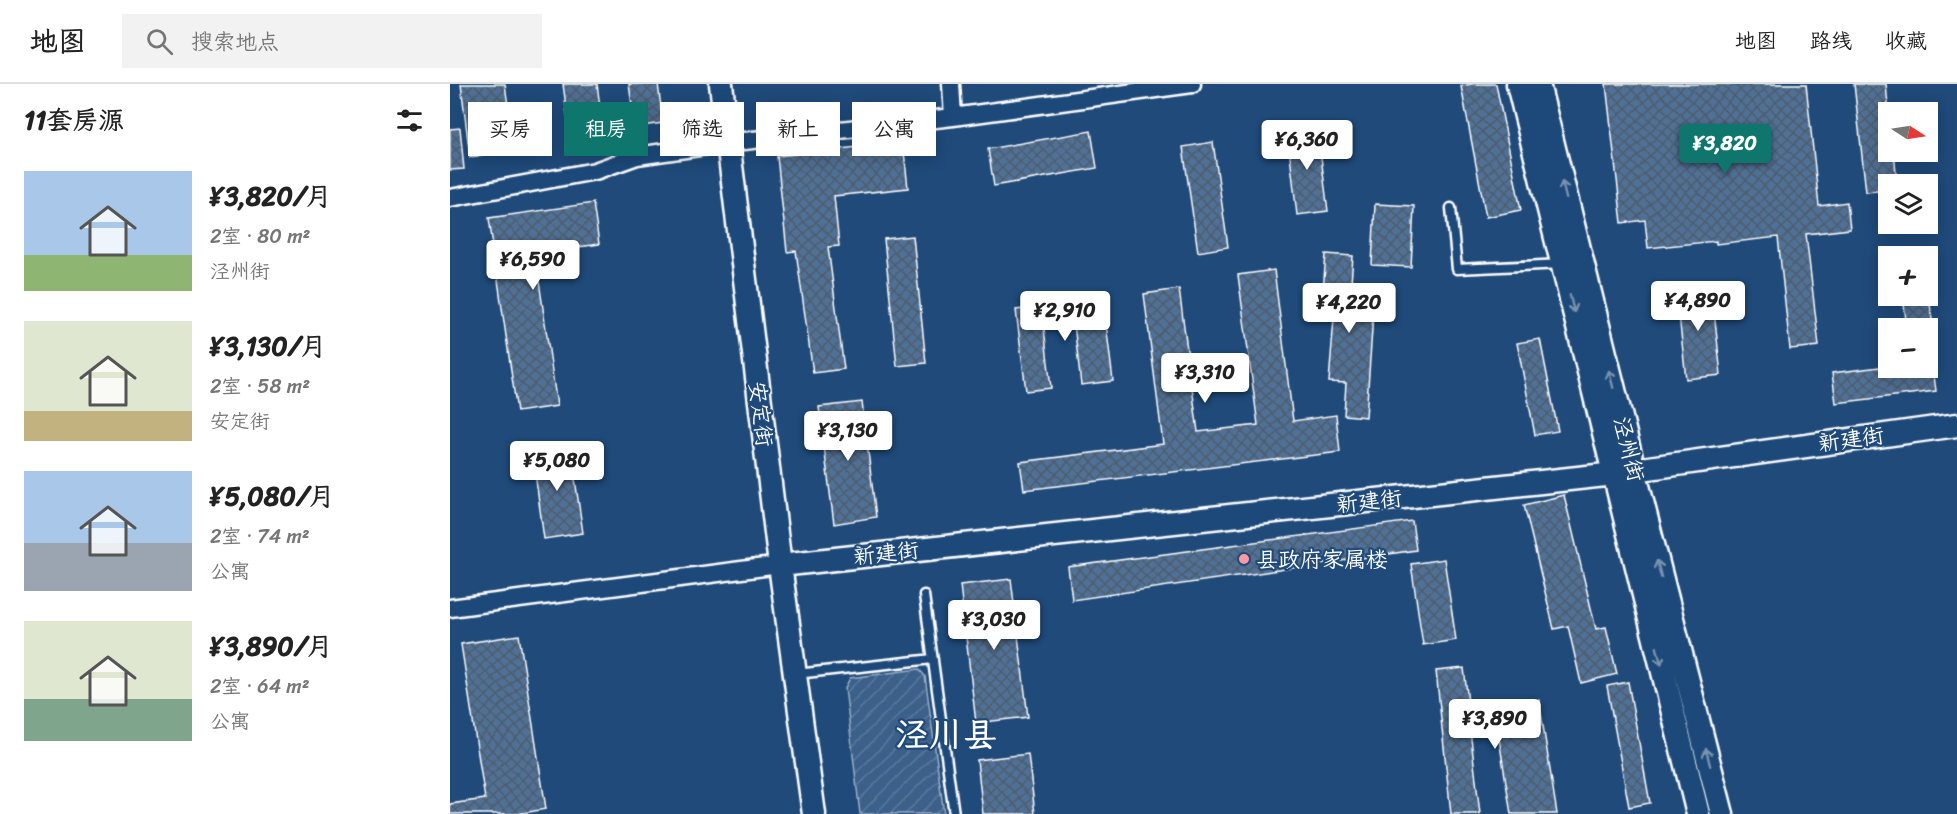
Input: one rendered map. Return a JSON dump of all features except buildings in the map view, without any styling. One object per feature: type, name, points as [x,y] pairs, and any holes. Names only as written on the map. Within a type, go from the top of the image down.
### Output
[{"type":"street","name":"安定街","points":[[721,84],[723,102]]},
{"type":"street","points":[[951,84],[953,117]]},
{"type":"street","points":[[744,141],[953,117],[1192,84]]},
{"type":"street","name":"泾州街","points":[[1518,84],[1562,264],[1722,814]]},
{"type":"street","name":"泾州街","points":[[1538,84],[1698,814]]},
{"type":"street","points":[[450,198],[595,171],[637,156],[660,153]]},
{"type":"street","name":"安定街","points":[[729,156],[814,814]]},
{"type":"street","name":"新建街","points":[[780,565],[1624,472],[1957,425]]},
{"type":"street","points":[[450,608],[780,565]]},
{"type":"lane","points":[[1451,208],[1457,269],[1562,264]]},
{"type":"lane","points":[[924,595],[954,814]]},
{"type":"lane","points":[[795,674],[933,659]]},
{"type":"shaded area","points":[[919,669],[925,676],[944,814],[860,814],[845,688],[850,678]]},
{"type":"place","name":"县政府家属楼","points":[[1244,559]]},
{"type":"district","name":"泾川县","points":[[946,735]]}]
